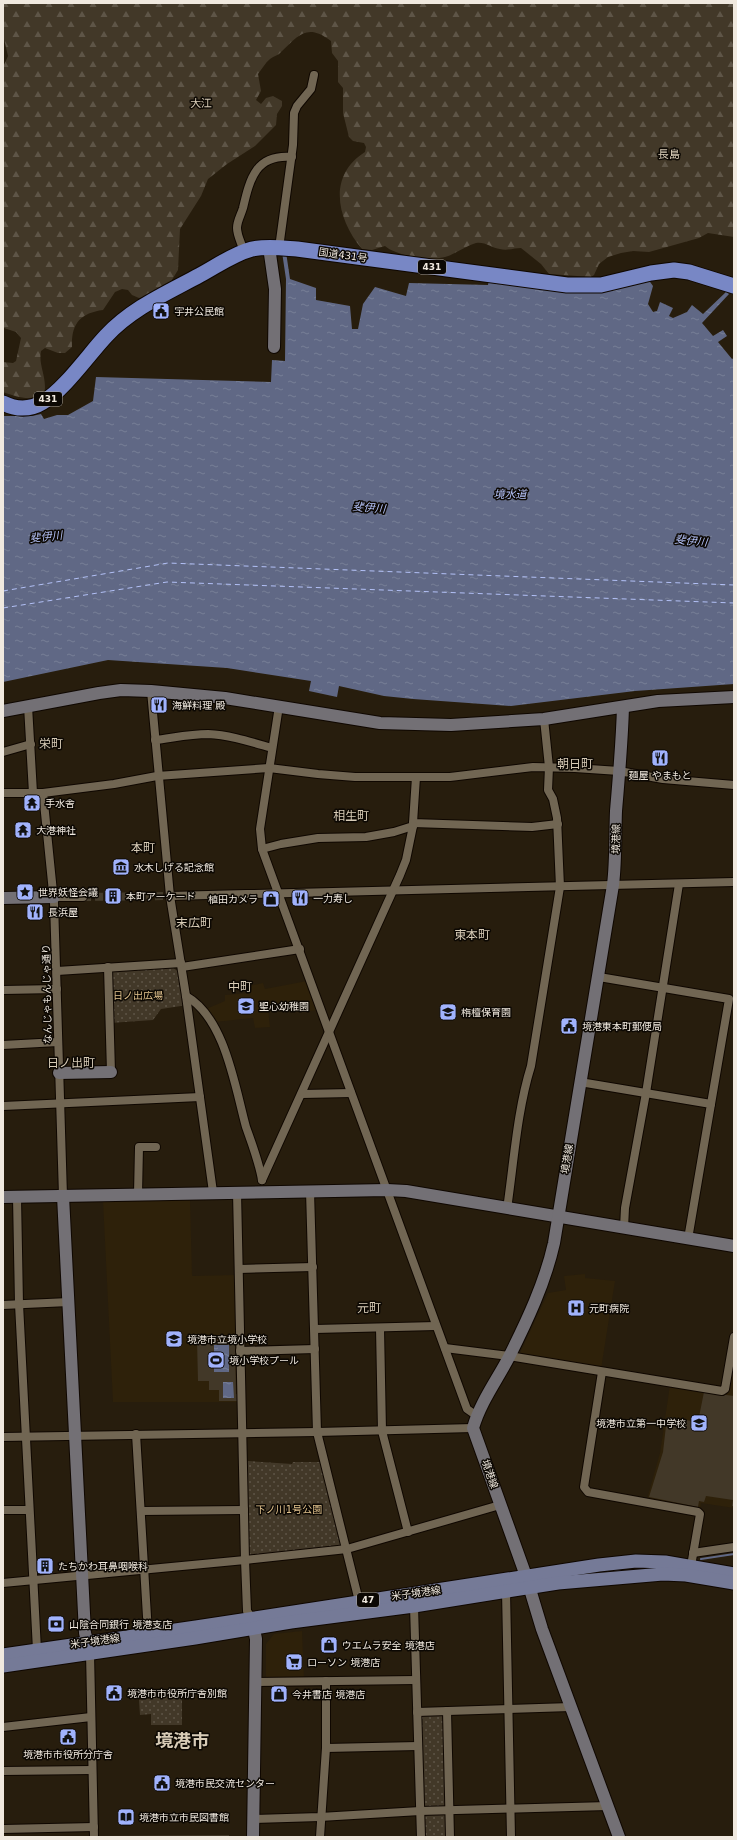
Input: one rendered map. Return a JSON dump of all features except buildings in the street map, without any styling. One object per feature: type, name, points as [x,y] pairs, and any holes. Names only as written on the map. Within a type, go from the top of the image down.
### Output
[{"type":"highway","name":"国道431号","points":[[3,403],[23,409],[36,406],[45,401],[59,389],[107,335],[124,319],[142,306],[244,252],[274,247],[567,285],[601,285],[651,273],[674,270],[695,274],[733,286]]},
{"type":"main road","name":"米子境港線","points":[[3,1655],[37,1650],[88,1647],[253,1623],[359,1601],[528,1582],[636,1561],[665,1562],[692,1559],[734,1574]]},
{"type":"main road","name":"米子境港線","points":[[3,1666],[148,1633],[414,1606],[506,1592],[528,1582],[558,1583],[663,1574],[686,1575],[734,1583]]},
{"type":"street","points":[[274,347],[274,247],[292,156],[294,113],[297,106],[312,90],[314,75]]},
{"type":"street","points":[[244,252],[237,232],[238,222],[253,176],[266,160],[272,157],[292,156]]},
{"type":"street","points":[[3,711],[121,690],[151,691],[225,698],[279,706],[322,715],[394,724],[451,725],[544,719],[658,701],[734,698]]},
{"type":"street","points":[[151,691],[170,896],[182,965],[213,1192]]},
{"type":"street","points":[[28,706],[33,793]]},
{"type":"street","points":[[279,706],[260,829],[262,849],[300,948],[351,1093],[467,1410],[477,1416]]},
{"type":"street","name":"境港線","points":[[619,1837],[542,1629],[528,1582],[474,1428],[477,1416],[509,1356],[549,1264],[599,977],[613,885],[616,862],[623,707]]},
{"type":"street","points":[[507,1209],[525,1089],[532,1066],[560,887],[558,824],[553,800],[548,790],[549,767],[544,719]]},
{"type":"street","points":[[155,740],[189,735],[212,735],[235,738],[272,748]]},
{"type":"street","points":[[3,752],[31,744]]},
{"type":"street","points":[[3,793],[43,793],[114,784],[158,776],[269,768],[355,777],[450,777],[514,769],[549,767],[619,771],[663,779],[734,785]]},
{"type":"street","points":[[262,1186],[406,860],[413,824],[416,777]]},
{"type":"street","name":"なんじゃもんじゃ通り","points":[[43,793],[54,897],[63,1196]]},
{"type":"street","points":[[262,849],[281,844],[318,838],[366,837],[394,832],[413,824],[532,827],[558,824]]},
{"type":"street","points":[[170,896],[734,882]]},
{"type":"street","points":[[624,1228],[625,1208],[646,1093],[679,884]]},
{"type":"street","points":[[3,898],[83,897]]},
{"type":"street","points":[[57,971],[108,967],[182,965],[300,948]]},
{"type":"street","points":[[59,1073],[111,1072],[108,967]]},
{"type":"street","points":[[599,977],[729,999],[688,1238]]},
{"type":"street","points":[[3,990],[57,989]]},
{"type":"street","points":[[186,996],[196,1002],[209,1016],[226,1053],[262,1186]]},
{"type":"street","points":[[3,1045],[58,1042]]},
{"type":"street","points":[[580,1082],[711,1104]]},
{"type":"street","points":[[302,1094],[351,1093]]},
{"type":"street","points":[[3,1106],[200,1097]]},
{"type":"street","points":[[138,1194],[139,1147],[156,1146]]},
{"type":"street","points":[[3,1197],[237,1192],[262,1186],[310,1191],[406,1191],[734,1246]]},
{"type":"street","points":[[310,1191],[317,1432],[359,1601]]},
{"type":"street","points":[[237,1192],[245,1560],[247,1611],[253,1623],[256,1682],[253,1837]]},
{"type":"street","points":[[63,1196],[75,1435],[88,1647],[94,1837]]},
{"type":"street","points":[[17,1197],[19,1304],[37,1650]]},
{"type":"street","points":[[239,1269],[313,1267]]},
{"type":"street","points":[[3,1305],[68,1302]]},
{"type":"street","points":[[315,1329],[436,1326]]},
{"type":"street","points":[[380,1328],[382,1431],[408,1532]]},
{"type":"street","points":[[445,1348],[509,1356],[722,1391],[724,1389],[734,1337]]},
{"type":"street","points":[[240,1351],[315,1350]]},
{"type":"street","points":[[602,1372],[584,1487],[588,1492],[698,1512],[700,1514],[692,1559],[734,1547]]},
{"type":"street","points":[[3,1437],[382,1431],[474,1428]]},
{"type":"street","points":[[136,1434],[148,1633]]},
{"type":"street","points":[[3,1583],[347,1549],[500,1505]]},
{"type":"street","points":[[3,1510],[29,1510]]},
{"type":"street","points":[[141,1511],[244,1510]]},
{"type":"street","points":[[506,1592],[512,1837]]},
{"type":"street","points":[[414,1606],[421,1837]]},
{"type":"street","points":[[256,1682],[416,1680]]},
{"type":"street","points":[[320,1837],[320,1817],[326,1748],[326,1681]]},
{"type":"street","points":[[417,1712],[571,1707]]},
{"type":"street","points":[[447,1711],[450,1837]]},
{"type":"street","points":[[3,1727],[91,1717]]},
{"type":"street","points":[[326,1748],[418,1746]]},
{"type":"street","points":[[3,1771],[92,1770]]},
{"type":"street","points":[[254,1819],[420,1811],[608,1806]]},
{"type":"street","points":[[3,1829],[94,1827]]},
{"type":"shaded area","name":"聖心幼稚園","points":[[307,981],[318,1010],[295,1012],[293,1004],[268,1008],[270,1027],[255,1028],[253,1018],[215,1022],[206,1009],[225,1001],[225,995],[250,993],[249,986],[263,983],[265,989]]},
{"type":"shaded area","name":"境港市立境小学校","points":[[190,1200],[192,1276],[236,1275],[239,1402],[113,1402],[103,1201]]},
{"type":"shaded area","name":"元町病院","points":[[585,1274],[585,1278],[615,1281],[601,1369],[519,1355],[548,1293],[566,1290],[564,1276]]},
{"type":"shaded area","name":"境港市立第一中学校","points":[[734,1341],[734,1508],[701,1503],[700,1509],[647,1499],[660,1453],[670,1385],[725,1392]]},
{"type":"shaded area","points":[[302,1631],[304,1678],[266,1679],[266,1644],[274,1634]]},
{"type":"green space","points":[[3,3],[734,3],[734,237],[708,233],[699,238],[649,252],[633,251],[621,253],[608,257],[599,264],[594,275],[591,277],[549,274],[541,264],[521,248],[503,250],[482,243],[472,244],[449,256],[439,258],[423,258],[405,255],[390,250],[385,246],[372,250],[362,249],[353,237],[347,225],[342,211],[340,198],[341,185],[345,173],[353,162],[365,152],[366,147],[364,143],[353,141],[349,137],[343,113],[343,88],[338,82],[338,61],[332,53],[331,41],[316,33],[304,33],[298,36],[279,54],[270,59],[258,74],[261,91],[256,100],[261,104],[266,98],[273,96],[282,101],[282,106],[277,114],[276,125],[255,146],[227,164],[208,179],[201,196],[180,229],[178,270],[170,283],[146,297],[139,298],[132,295],[128,290],[122,289],[115,292],[103,310],[88,314],[78,321],[73,332],[72,347],[65,353],[58,353],[45,348],[41,351],[40,356],[45,383],[44,395],[28,398],[8,394],[3,392],[3,362],[13,363],[16,361],[21,338],[16,332],[4,328],[3,326],[3,67],[8,56],[3,35]]},
{"type":"green space","name":"日ノ出広場","points":[[172,967],[179,972],[185,1003],[181,1006],[161,1009],[153,1020],[110,1023],[111,971]]},
{"type":"green space","name":"境小学校プール","points":[[197,1340],[235,1340],[236,1394],[238,1394],[238,1401],[219,1401],[219,1390],[209,1390],[209,1381],[198,1381]]},
{"type":"green space","name":"境港市立第一中学校","points":[[704,1392],[734,1396],[734,1506],[732,1506],[733,1500],[706,1496],[704,1502],[699,1501],[698,1507],[649,1497],[663,1452],[667,1417],[698,1422]]},
{"type":"green space","name":"下ノ川1号公園","points":[[248,1461],[292,1464],[293,1462],[321,1462],[342,1546],[251,1557],[248,1554],[246,1463]]},
{"type":"green space","points":[[182,1694],[182,1725],[151,1725],[151,1714],[140,1715],[139,1700]]},
{"type":"green space","points":[[424,1714],[443,1714],[447,1805],[445,1807],[425,1808],[423,1805],[421,1716]]},
{"type":"green space","points":[[445,1814],[448,1837],[424,1837],[424,1816]]},
{"type":"green space","points":[[229,1835],[229,1837],[97,1836]]},
{"type":"water","name":"境水道","points":[[282,252],[286,252],[290,279],[316,288],[316,300],[350,306],[352,329],[358,329],[363,304],[375,287],[406,296],[409,283],[488,285],[489,279],[648,279],[653,286],[648,304],[653,312],[657,311],[660,302],[673,308],[669,316],[673,318],[687,312],[692,305],[703,314],[726,292],[729,294],[702,323],[713,336],[723,330],[727,336],[718,342],[732,359],[734,358],[734,684],[635,691],[511,706],[384,696],[339,686],[337,697],[309,691],[311,681],[227,668],[108,660],[3,682],[3,416],[32,416],[41,414],[44,419],[57,415],[68,415],[93,401],[96,377],[271,382],[272,360],[285,361],[286,279]]},
{"type":"water","points":[[214,1345],[229,1345],[229,1372],[214,1372]]},
{"type":"water","points":[[223,1382],[233,1382],[234,1398],[223,1398]]},
{"type":"waterway","points":[[701,1559],[734,1554]]},
{"type":"waterway","points":[[608,1571],[620,1571]]},
{"type":"ferry route","points":[[3,591],[168,563],[734,585]]},
{"type":"ferry route","points":[[3,608],[167,582],[734,603]]},
{"type":"tunnel","points":[[83,897],[170,896]]},
{"type":"place","name":"宇井公民館","points":[[161,311]]},
{"type":"place","name":"海鮮料理 殿","points":[[159,705]]},
{"type":"place","name":"麺屋 やまもと","points":[[660,758]]},
{"type":"place","name":"手水舎","points":[[32,803]]},
{"type":"place","name":"大港神社","points":[[23,830]]},
{"type":"place","name":"水木しげる記念館","points":[[121,867]]},
{"type":"place","name":"世界妖怪会議","points":[[25,892]]},
{"type":"place","name":"本町アーケード","points":[[113,896]]},
{"type":"place","name":"一力寿し","points":[[300,898]]},
{"type":"place","name":"植田カメラ","points":[[271,899]]},
{"type":"place","name":"長浜屋","points":[[35,912]]},
{"type":"place","name":"聖心幼稚園","points":[[246,1006]]},
{"type":"place","name":"栴檀保育園","points":[[448,1012]]},
{"type":"place","name":"境港東本町郵便局","points":[[569,1026]]},
{"type":"place","name":"元町病院","points":[[576,1308]]},
{"type":"place","name":"境港市立境小学校","points":[[174,1339]]},
{"type":"place","name":"境小学校プール","points":[[216,1360]]},
{"type":"place","name":"境港市立第一中学校","points":[[699,1423]]},
{"type":"place","name":"たちかわ耳鼻咽喉科","points":[[45,1566]]},
{"type":"place","name":"山陰合同銀行 境港支店","points":[[56,1624]]},
{"type":"place","name":"ウエムラ安全 境港店","points":[[329,1645]]},
{"type":"place","name":"ローソン 境港店","points":[[294,1662]]},
{"type":"place","name":"境港市市役所庁舎別館","points":[[114,1693]]},
{"type":"place","name":"今井書店 境港店","points":[[279,1694]]},
{"type":"place","name":"境港市市役所分庁舎","points":[[68,1737]]},
{"type":"place","name":"境港市民交流センター","points":[[162,1783]]},
{"type":"place","name":"境港市立市民図書館","points":[[126,1817]]},
{"type":"district","name":"大江","points":[[201,103]]},
{"type":"district","name":"長島","points":[[669,154]]},
{"type":"district","name":"栄町","points":[[51,744]]},
{"type":"district","name":"朝日町","points":[[575,764]]},
{"type":"district","name":"相生町","points":[[351,816]]},
{"type":"district","name":"本町","points":[[143,848]]},
{"type":"district","name":"末広町","points":[[194,923]]},
{"type":"district","name":"東本町","points":[[472,935]]},
{"type":"district","name":"中町","points":[[240,987]]},
{"type":"district","name":"日ノ出町","points":[[71,1063]]},
{"type":"district","name":"元町","points":[[369,1308]]},
{"type":"district","name":"境港市","points":[[182,1740]]},
{"type":"water label","name":"斐伊川","points":[[369,508]]},
{"type":"water label","name":"斐伊川","points":[[46,537]]},
{"type":"water label","name":"斐伊川","points":[[691,541]]}]
